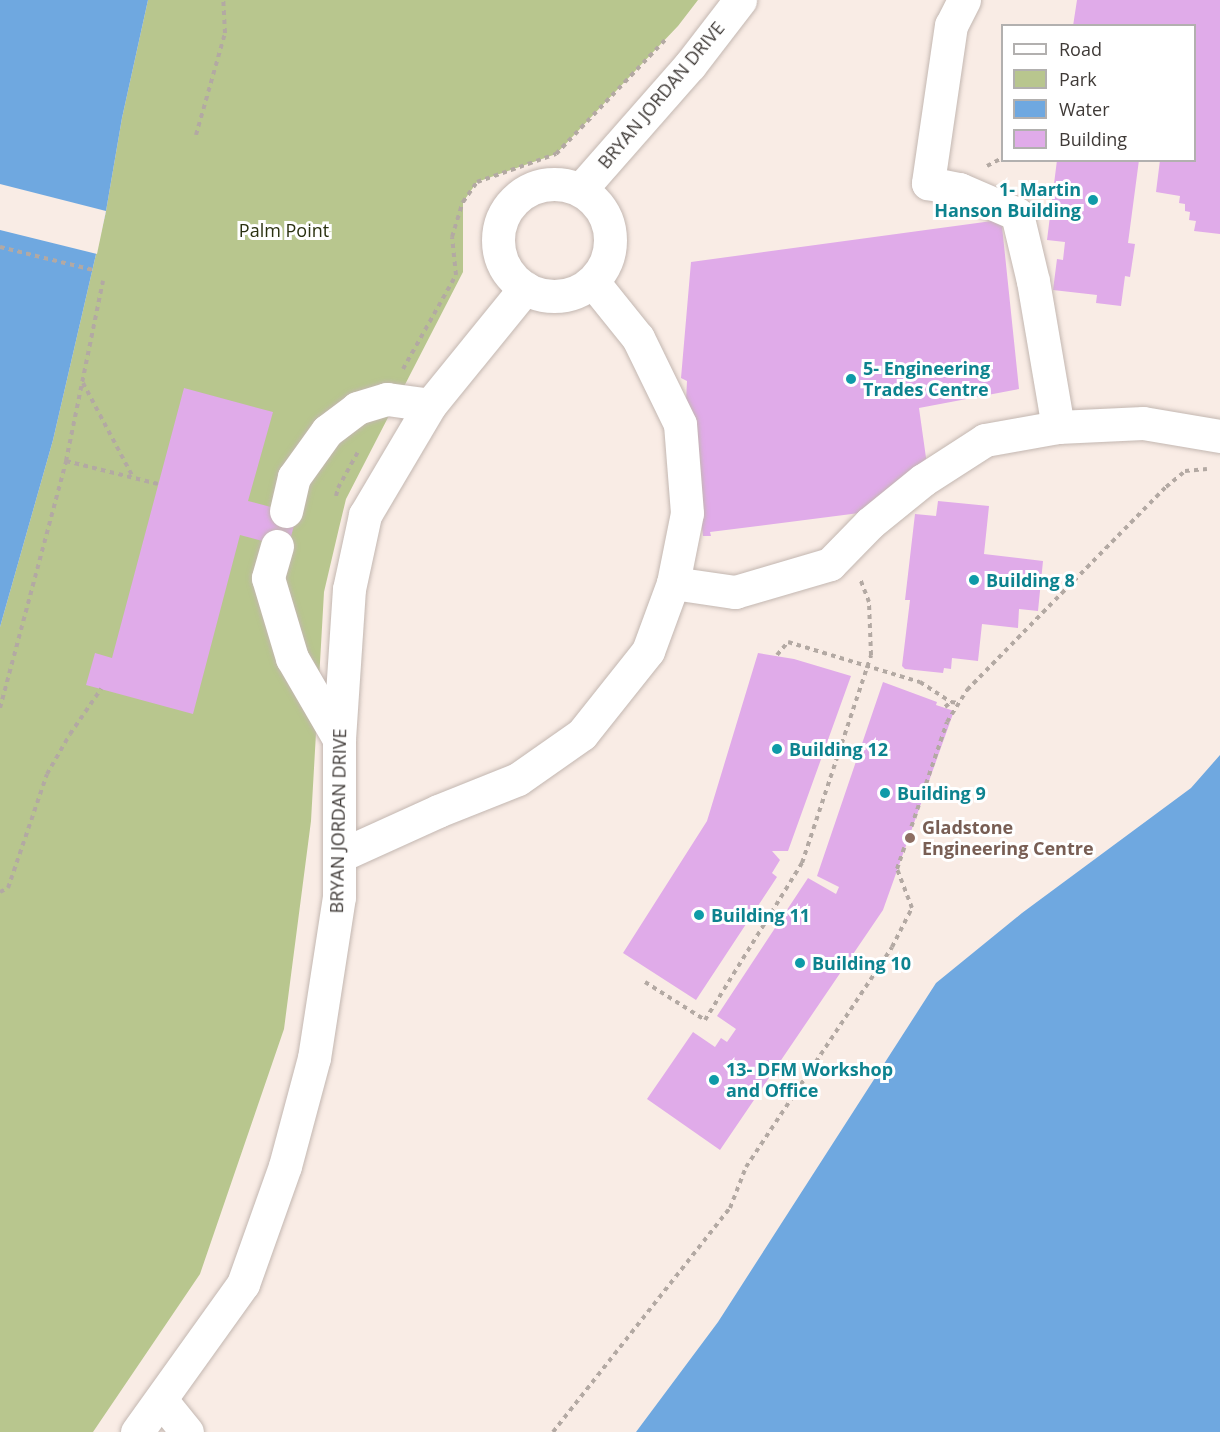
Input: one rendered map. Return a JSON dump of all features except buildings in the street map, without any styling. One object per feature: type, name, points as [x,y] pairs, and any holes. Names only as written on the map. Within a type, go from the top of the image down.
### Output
[{"type":"main road","name":"BRYAN JORDAN DRIVE","points":[[581,189],[690,65],[740,0]]},
{"type":"main road","points":[[964,0],[951,25],[928,183],[959,189],[1017,213],[1033,281],[1058,427]]},
{"type":"main road","points":[[545,183],[563,183],[581,189],[598,203],[608,222],[611,243],[605,264],[592,282],[579,291],[560,296],[542,295],[525,288],[510,275],[500,257],[498,237],[502,218],[512,202],[527,190],[545,183]]},
{"type":"main road","points":[[339,856],[438,811],[518,779],[582,734],[648,651],[673,583],[687,513],[680,424],[638,338],[592,282]]},
{"type":"main road","name":"BRYAN JORDAN DRIVE","points":[[137,1432],[243,1284],[285,1166],[314,1058],[339,897],[339,739],[349,589],[365,515],[430,405],[525,288]]},
{"type":"main road","points":[[286,511],[294,477],[327,431],[357,408],[387,399],[430,405]]},
{"type":"main road","points":[[673,583],[735,592],[830,564],[860,534],[923,480],[985,440],[1058,427],[1143,423],[1220,436]]},
{"type":"main road","points":[[277,546],[268,579],[292,658],[339,739]]},
{"type":"main road","points":[[161,1400],[187,1432]]},
{"type":"path","points":[[196,135],[225,33],[223,0]]},
{"type":"path","points":[[387,399],[456,274],[452,237],[463,202],[477,182],[556,154],[670,35]]},
{"type":"path","points":[[0,247],[93,270]]},
{"type":"path","points":[[0,708],[66,461],[103,281]]},
{"type":"path","points":[[83,382],[133,477]]},
{"type":"path","points":[[336,500],[338,488],[360,448]]},
{"type":"path","points":[[66,461],[158,484]]},
{"type":"path","points":[[553,1432],[730,1208],[746,1167],[892,947],[912,908],[897,869],[947,722],[959,703],[968,690],[1166,487],[1185,471],[1212,469]]},
{"type":"path","points":[[645,981],[705,1020],[802,863],[871,655],[869,602],[856,568],[860,534]]},
{"type":"path","points":[[777,655],[788,642],[920,681],[951,702],[959,703]]},
{"type":"path","points":[[0,892],[8,888],[48,774],[70,734],[101,690]]},
{"type":"path","points":[[945,708],[951,702]]},
{"type":"green space","name":"Palm Point","points":[[148,0],[698,0],[678,26],[556,154],[477,182],[463,202],[463,272],[346,499],[324,592],[311,821],[284,1029],[200,1274],[93,1432],[0,1432],[0,627],[53,440],[106,211],[122,118]]},
{"type":"water","points":[[0,0],[148,0],[122,118],[106,211],[53,440],[0,627]]},
{"type":"water","points":[[1220,755],[1220,1432],[636,1432],[718,1322],[936,983],[1022,913],[1191,788]]},
{"type":"pier","points":[[0,184],[106,211],[97,254],[0,230]]},
{"type":"place","name":"1- Martin Hanson Building","points":[[1093,200]]},
{"type":"place","name":"5- Engineering Trades Centre","points":[[851,379]]},
{"type":"place","name":"Building 8","points":[[974,580]]},
{"type":"place","name":"Building 12","points":[[777,749]]},
{"type":"place","name":"Building 9","points":[[885,793]]},
{"type":"place","name":"Gladstone Engineering Centre","points":[[910,838]]},
{"type":"place","name":"Building 11","points":[[699,915]]},
{"type":"place","name":"Building 10","points":[[800,963]]},
{"type":"place","name":"13- DFM Workshop and Office","points":[[714,1080]]}]
